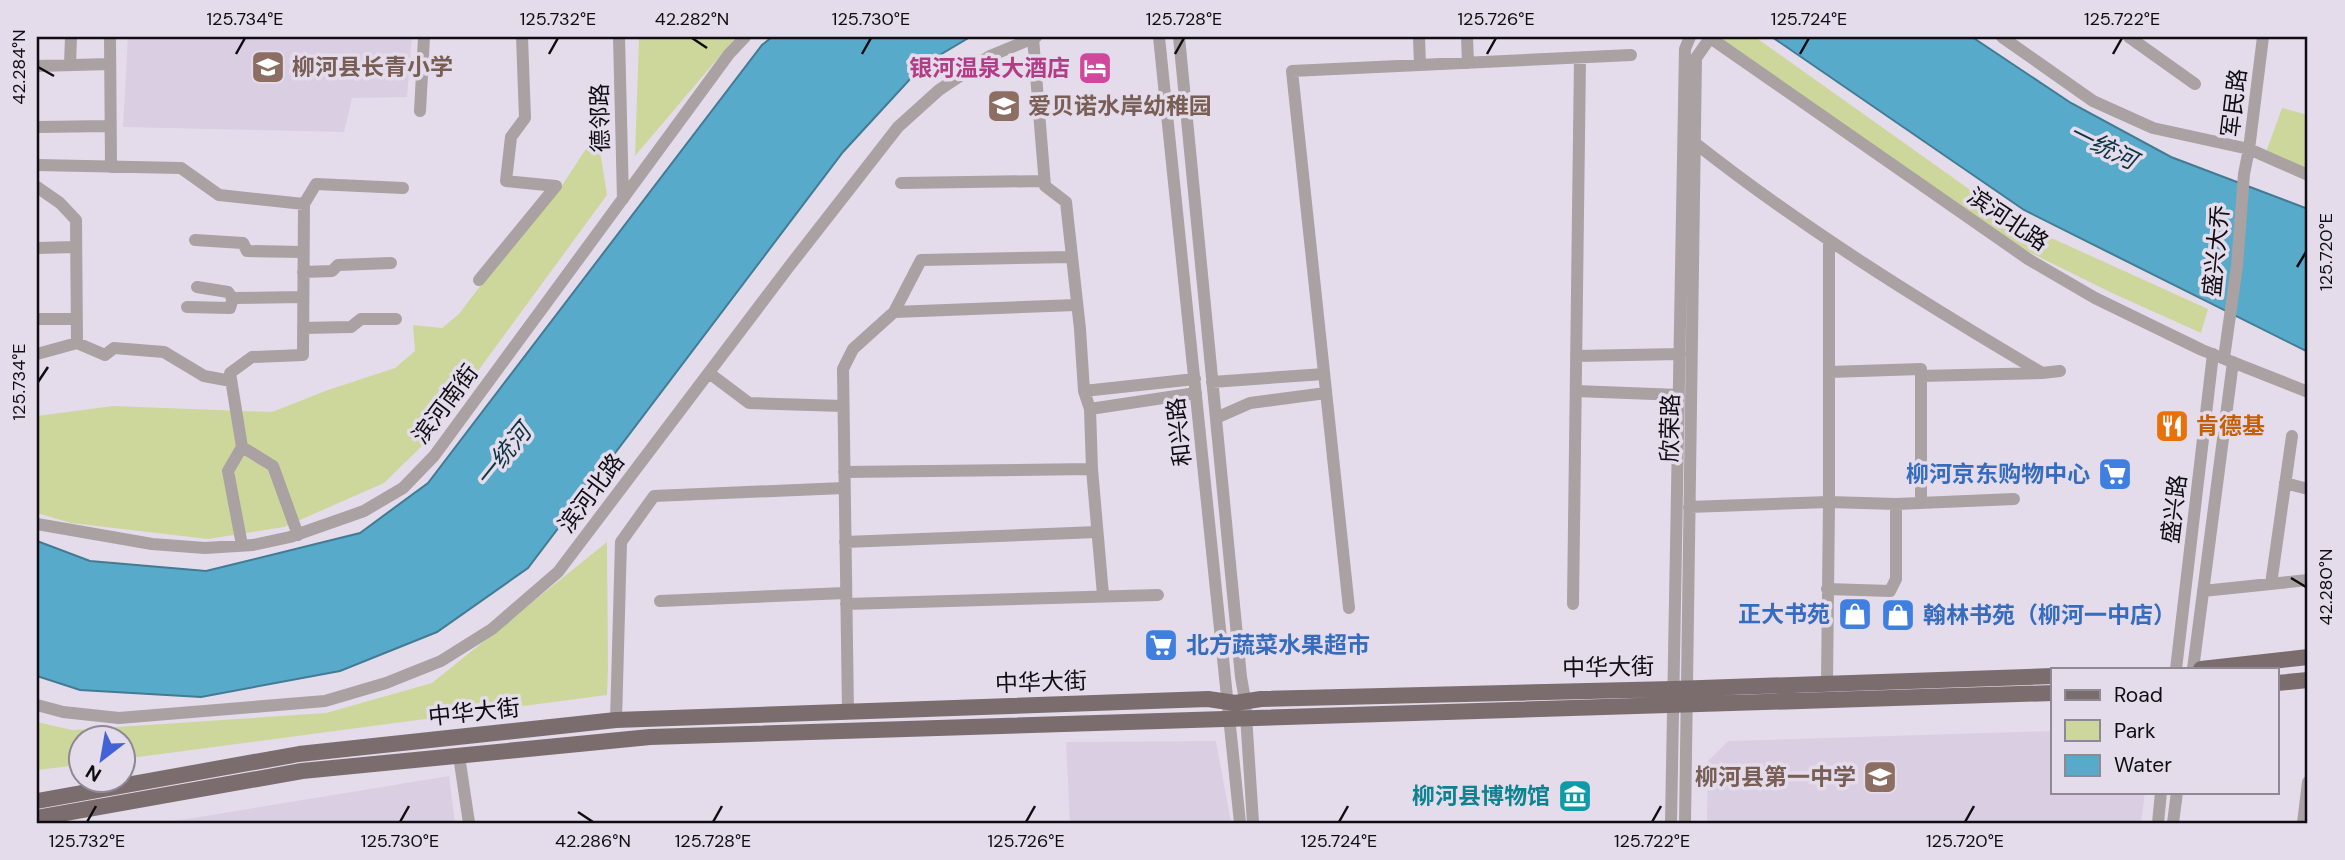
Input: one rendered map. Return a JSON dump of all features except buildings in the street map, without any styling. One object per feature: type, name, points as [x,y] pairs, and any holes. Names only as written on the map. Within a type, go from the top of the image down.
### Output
[{"type":"main road","points":[[2210,668],[2308,657]]},
{"type":"main road","name":"中华大街","points":[[37,818],[62,819],[302,771],[650,737],[1237,719],[1680,697],[1827,683],[2051,676]]},
{"type":"main road","points":[[2278,683],[2308,680]]},
{"type":"main road","name":"中华大街","points":[[37,802],[299,754],[616,720],[1208,699],[1235,703],[1245,700],[2051,693]]},
{"type":"street","points":[[70,65],[71,37]]},
{"type":"street","points":[[110,37],[111,167]]},
{"type":"street","points":[[420,111],[424,37]]},
{"type":"street","points":[[479,280],[556,186],[506,181],[511,136],[525,118],[522,37]]},
{"type":"street","name":"德邻路","points":[[620,37],[622,199]]},
{"type":"street","name":"滨河南街","points":[[37,524],[152,544],[205,548],[242,545],[298,535],[364,511],[403,488],[426,464],[729,54],[745,37]]},
{"type":"street","points":[[1034,37],[1044,181],[1045,186],[1066,202],[1084,391],[1090,409],[1092,469],[1103,595]]},
{"type":"street","name":"滨河北路","points":[[37,705],[63,712],[119,718],[325,701],[386,683],[441,661],[492,629],[558,572],[898,127],[939,90],[990,56],[1034,37]]},
{"type":"street","name":"和兴路","points":[[1159,37],[1227,702],[1237,719],[1253,823]]},
{"type":"street","name":"和兴路","points":[[1179,37],[1245,700],[1237,719],[1240,823]]},
{"type":"street","points":[[1419,37],[1420,65]]},
{"type":"street","points":[[1467,37],[1468,63]]},
{"type":"street","name":"欣荣路","points":[[1685,823],[1680,697],[1679,354],[1685,49],[1690,37]]},
{"type":"street","name":"欣荣路","points":[[1671,823],[1689,507],[1696,58],[1710,37]]},
{"type":"street","name":"滨河北路","points":[[1710,37],[2028,259],[2095,298],[2223,358],[2308,391]]},
{"type":"street","points":[[2002,37],[2093,101],[2153,128],[2249,149],[2308,175]]},
{"type":"street","points":[[2129,37],[2195,84]]},
{"type":"street","name":"军民路","points":[[2244,174],[2263,37]]},
{"type":"street","points":[[1349,608],[1292,71],[1631,55]]},
{"type":"street","points":[[1573,604],[1580,58]]},
{"type":"street","points":[[37,66],[110,64]]},
{"type":"street","points":[[37,127],[110,126]]},
{"type":"street","points":[[1695,143],[1829,242],[1950,319],[2042,373]]},
{"type":"street","points":[[37,165],[181,168],[219,195],[304,204]]},
{"type":"street","name":"盛兴大乔","points":[[2223,358],[2229,332],[2244,174]]},
{"type":"street","points":[[901,183],[1044,181]]},
{"type":"street","points":[[242,545],[228,471],[242,447],[230,373],[252,357],[303,355],[304,204],[316,184],[403,188]]},
{"type":"street","points":[[37,187],[60,203],[76,220],[77,344]]},
{"type":"street","points":[[195,240],[243,243],[247,251],[303,252]]},
{"type":"street","points":[[1827,683],[1829,242]]},
{"type":"street","points":[[37,248],[75,247]]},
{"type":"street","points":[[848,710],[843,369],[853,349],[894,312],[921,260],[1072,257]]},
{"type":"street","points":[[303,272],[332,271],[338,265],[391,262]]},
{"type":"street","points":[[197,287],[228,292],[233,299]]},
{"type":"street","points":[[233,299],[303,297]]},
{"type":"street","points":[[187,307],[230,308],[233,299]]},
{"type":"street","points":[[894,312],[1076,305]]},
{"type":"street","points":[[303,328],[351,327],[361,318],[396,319]]},
{"type":"street","points":[[37,319],[76,319]]},
{"type":"street","points":[[37,354],[77,344],[105,355],[114,348],[164,352],[204,376],[231,381]]},
{"type":"street","points":[[1576,356],[1679,354]]},
{"type":"street","name":"盛兴路","points":[[2193,668],[2203,592],[2223,358]]},
{"type":"street","name":"盛兴路","points":[[2176,668],[2223,358]]},
{"type":"street","points":[[1829,372],[1922,369],[1921,503]]},
{"type":"street","points":[[1922,376],[2060,371]]},
{"type":"street","points":[[709,373],[749,403],[843,406]]},
{"type":"street","points":[[1212,382],[1324,374]]},
{"type":"street","points":[[1084,391],[1195,379]]},
{"type":"street","points":[[1576,391],[1679,395]]},
{"type":"street","points":[[1090,409],[1196,393]]},
{"type":"street","points":[[1216,418],[1250,403],[1326,393]]},
{"type":"street","points":[[2271,584],[2292,436]]},
{"type":"street","points":[[242,447],[273,466],[298,535]]},
{"type":"street","points":[[844,472],[1092,469]]},
{"type":"street","points":[[2285,483],[2308,489]]},
{"type":"street","points":[[616,720],[621,542],[654,496],[844,488]]},
{"type":"street","points":[[1689,507],[2014,499]]},
{"type":"street","points":[[1827,590],[1890,591],[1896,579],[1896,504]]},
{"type":"street","points":[[845,542],[1097,532]]},
{"type":"street","points":[[2203,592],[2308,580]]},
{"type":"street","points":[[660,601],[1158,595]]},
{"type":"street","points":[[459,756],[469,823]]},
{"type":"street","points":[[2303,823],[2308,782]]},
{"type":"street","points":[[2158,823],[2161,794]]},
{"type":"street","points":[[2173,823],[2177,794]]},
{"type":"street","points":[[59,797],[62,819]]},
{"type":"shaded area","name":"柳河县长青小学","points":[[128,37],[412,37],[407,97],[352,98],[344,132],[123,127]]},
{"type":"shaded area","name":"柳河县第一中学","points":[[2051,731],[2051,794],[2145,794],[2141,823],[1707,823],[1708,761],[1728,741]]},
{"type":"shaded area","points":[[1216,741],[1231,823],[1070,823],[1066,742]]},
{"type":"shaded area","points":[[449,776],[455,823],[163,823]]},
{"type":"green space","points":[[639,37],[736,37],[635,156]]},
{"type":"green space","points":[[1716,37],[1755,37],[2014,221],[2208,309],[2201,333],[2019,247]]},
{"type":"green space","points":[[2282,108],[2308,115],[2308,169],[2265,155]]},
{"type":"green space","points":[[597,132],[607,195],[426,442],[384,483],[284,527],[208,539],[71,523],[37,513],[37,416],[113,406],[272,412],[395,368],[415,351],[413,325],[442,328],[459,314],[515,240],[559,190]]},
{"type":"green space","points":[[607,542],[607,695],[136,757],[136,726],[326,713],[432,683]]},
{"type":"green space","points":[[37,722],[66,729],[66,767],[37,770]]},
{"type":"water","name":"一统河","points":[[772,37],[970,37],[923,65],[843,152],[528,568],[437,632],[340,671],[201,697],[80,690],[37,676],[37,541],[90,561],[206,571],[360,533],[428,483],[762,45]]},
{"type":"water","name":"一统河","points":[[1772,37],[1972,37],[2071,103],[2171,157],[2308,209],[2308,352],[2024,210]]},
{"type":"place","name":"柳河县长青小学","points":[[268,67]]},
{"type":"place","name":"银河温泉大酒店","points":[[1095,68]]},
{"type":"place","name":"爱贝诺水岸幼稚园","points":[[1004,106]]},
{"type":"place","name":"肯德基","points":[[2172,426]]},
{"type":"place","name":"柳河京东购物中心","points":[[2115,474]]},
{"type":"place","name":"正大书苑","points":[[1855,614]]},
{"type":"place","name":"翰林书苑（柳河一中店）","points":[[1898,615]]},
{"type":"place","name":"北方蔬菜水果超市","points":[[1161,645]]},
{"type":"place","name":"柳河县第一中学","points":[[1880,777]]},
{"type":"place","name":"柳河县博物馆","points":[[1575,796]]}]
